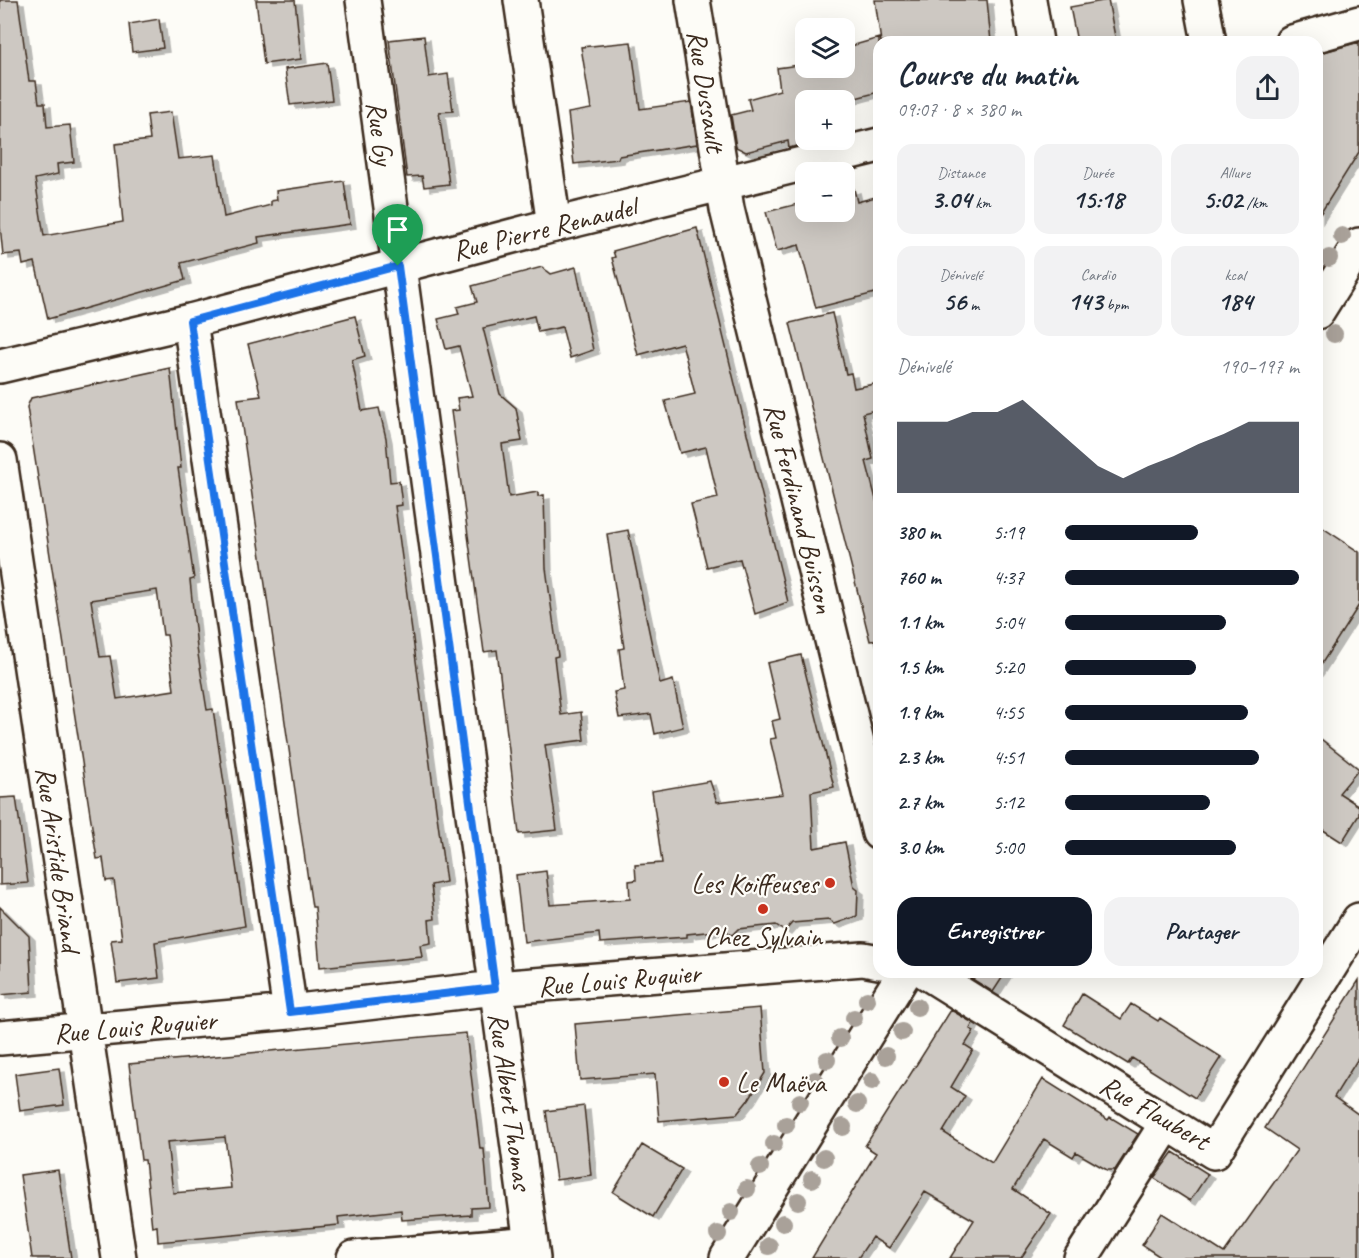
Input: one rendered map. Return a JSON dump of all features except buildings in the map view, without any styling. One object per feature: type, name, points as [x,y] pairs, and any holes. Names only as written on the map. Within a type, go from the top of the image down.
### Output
[{"type":"street","name":"Rue Gy","points":[[363,0],[398,266]]},
{"type":"street","points":[[521,0],[554,225]]},
{"type":"street","name":"Rue Dussault","points":[[693,0],[722,182]]},
{"type":"street","points":[[1029,0],[1035,36]]},
{"type":"street","points":[[1201,0],[1208,36]]},
{"type":"street","points":[[1313,36],[1359,23]]},
{"type":"street","name":"Rue Pierre Renaudel","points":[[0,366],[190,321],[722,182],[873,146]]},
{"type":"street","name":"Rue Ferdinand Buisson","points":[[722,182],[873,808]]},
{"type":"street","points":[[1323,302],[1359,244]]},
{"type":"street","name":"Rue Albert Thomas","points":[[398,266],[532,1250]]},
{"type":"street","points":[[190,321],[290,1012]]},
{"type":"street","name":"Rue Aristide Briand","points":[[0,460],[119,1258]]},
{"type":"street","name":"Rue Flaubert","points":[[1323,978],[1359,920]]},
{"type":"street","name":"Rue Louis Ruquier","points":[[0,1038],[290,1012],[495,988],[863,959],[873,961]]},
{"type":"street","points":[[727,1258],[901,978]]},
{"type":"street","name":"Rue Flaubert","points":[[936,978],[1214,1152],[1323,978]]},
{"type":"street","points":[[1081,1258],[1167,1123]]},
{"type":"street","points":[[354,1258],[532,1250]]},
{"type":"place","name":"Les Koiffeuses","points":[[830,883]]},
{"type":"place","name":"Chez Sylvain","points":[[763,909]]},
{"type":"place","name":"Le Maëva","points":[[724,1082]]},
{"type":"route","points":[[398,266],[495,988],[290,1012],[190,321],[398,266]]}]
